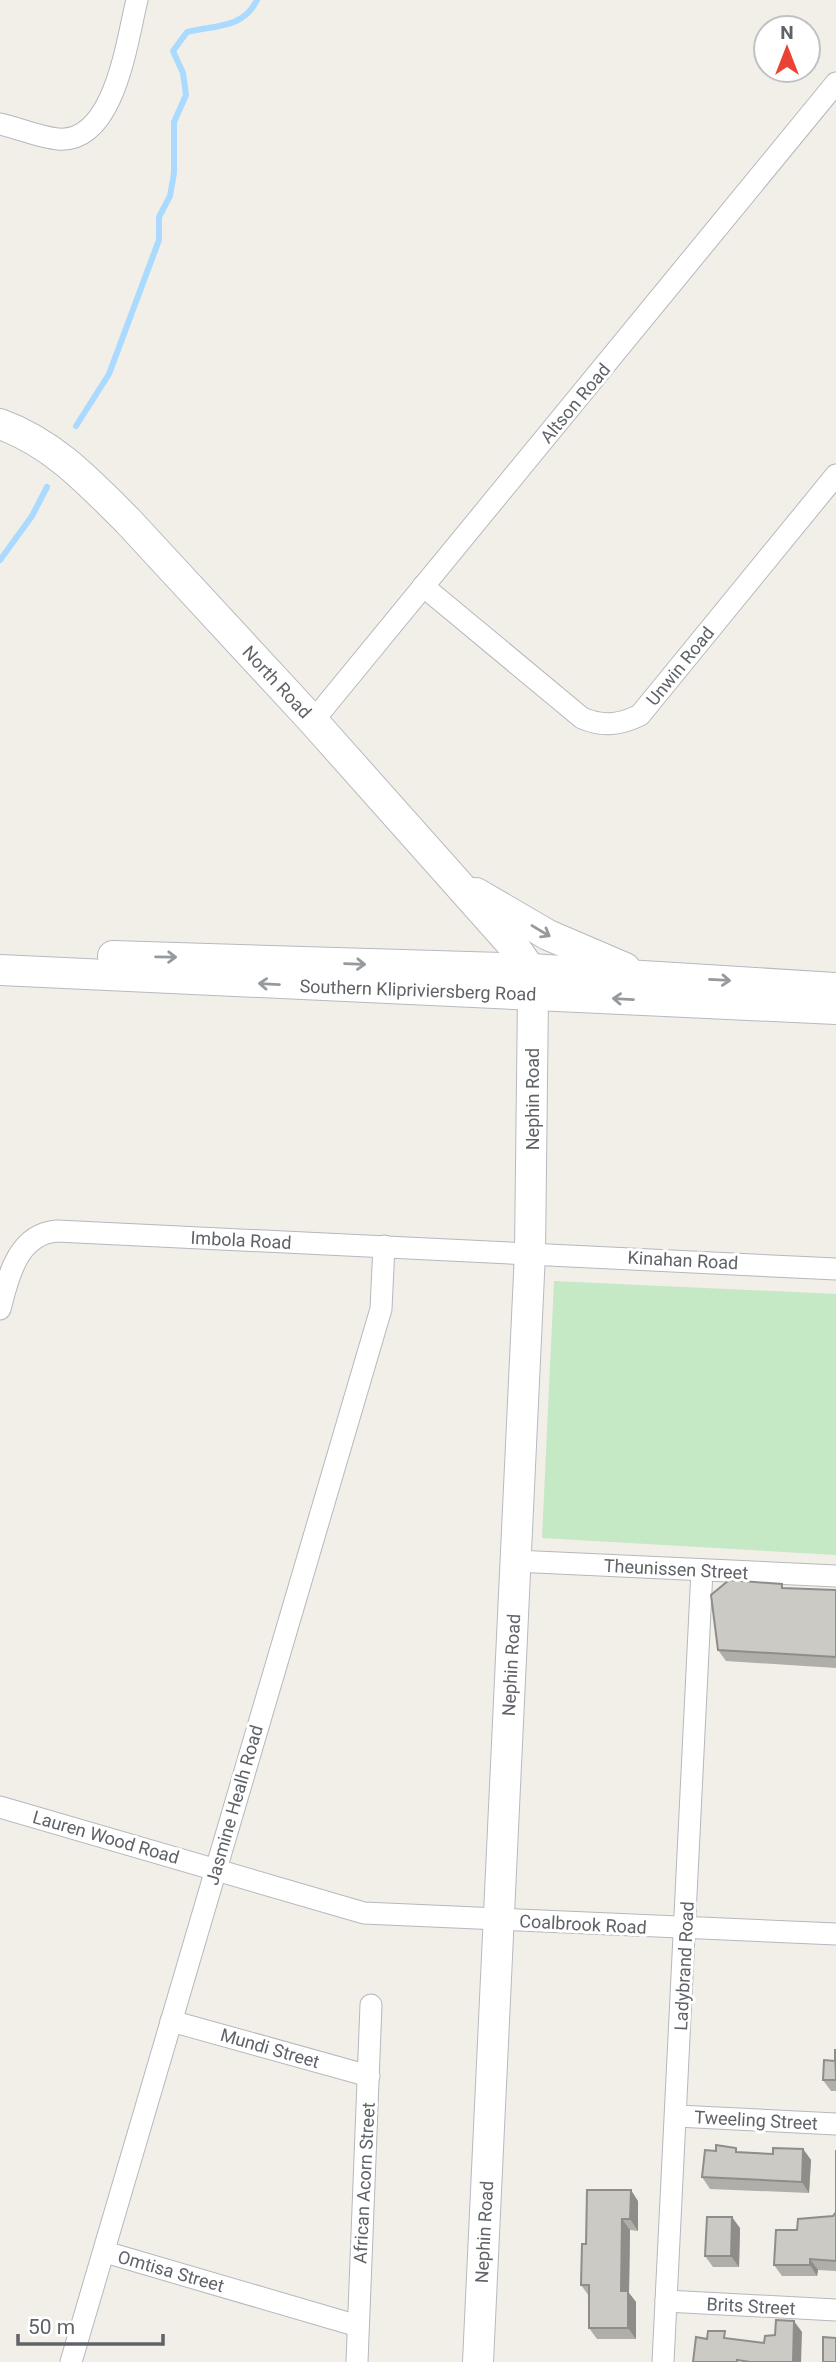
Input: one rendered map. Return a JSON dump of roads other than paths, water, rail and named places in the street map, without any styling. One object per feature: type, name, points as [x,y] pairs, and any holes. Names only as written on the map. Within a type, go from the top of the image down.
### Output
[{"type":"street","points":[[0,124],[58,139],[75,136],[92,126],[107,107],[117,81],[137,0]]},
{"type":"street","name":"Altson Road","points":[[313,721],[836,83]]},
{"type":"street","name":"North Road","points":[[0,424],[38,440],[79,472],[313,721],[461,885],[532,982]]},
{"type":"street","name":"Unwin Road","points":[[423,586],[582,718],[611,725],[627,722],[640,715],[836,475]]},
{"type":"street","points":[[461,885],[579,951],[639,972],[666,978]]},
{"type":"street","name":"Southern Klipriviersberg Road","points":[[0,953],[212,969],[532,982],[836,1009]]},
{"type":"street","name":"Southern Klipriviersberg Road","points":[[0,970],[212,969]]},
{"type":"street","name":"Southern Klipriviersberg Road","points":[[532,982],[666,978],[836,988]]},
{"type":"street","name":"Nephin Road","points":[[478,2362],[530,1253],[532,982]]},
{"type":"street","name":"Imbola Road","points":[[0,1309],[16,1259],[31,1241],[51,1232],[530,1253]]},
{"type":"street","name":"Jasmine Healh Road","points":[[71,2362],[381,1309],[384,1247]]},
{"type":"street","name":"Kinahan Road","points":[[530,1253],[836,1269]]},
{"type":"street","name":"Theunissen Street","points":[[515,1561],[836,1576]]},
{"type":"street","name":"Ladybrand Road","points":[[663,2362],[702,1570]]},
{"type":"street","name":"Lauren Wood Road","points":[[0,1808],[365,1913],[499,1919]]},
{"type":"street","name":"Coalbrook Road","points":[[499,1919],[836,1934]]},
{"type":"street","name":"African Acorn Street","points":[[357,2362],[371,2005]]},
{"type":"street","name":"Mundi Street","points":[[172,2021],[369,2076]]},
{"type":"street","name":"Tweeling Street","points":[[677,2116],[836,2124]]},
{"type":"street","name":"Omtisa Street","points":[[104,2252],[358,2326]]},
{"type":"street","name":"Brits Street","points":[[666,2301],[836,2310]]},
{"type":"waterway","points":[[76,426],[109,374],[159,240],[159,217],[170,196],[174,173],[174,122],[186,95],[183,73],[173,51],[187,32],[236,21],[244,16],[257,0]]},
{"type":"waterway","points":[[0,560],[32,516],[47,487]]}]
